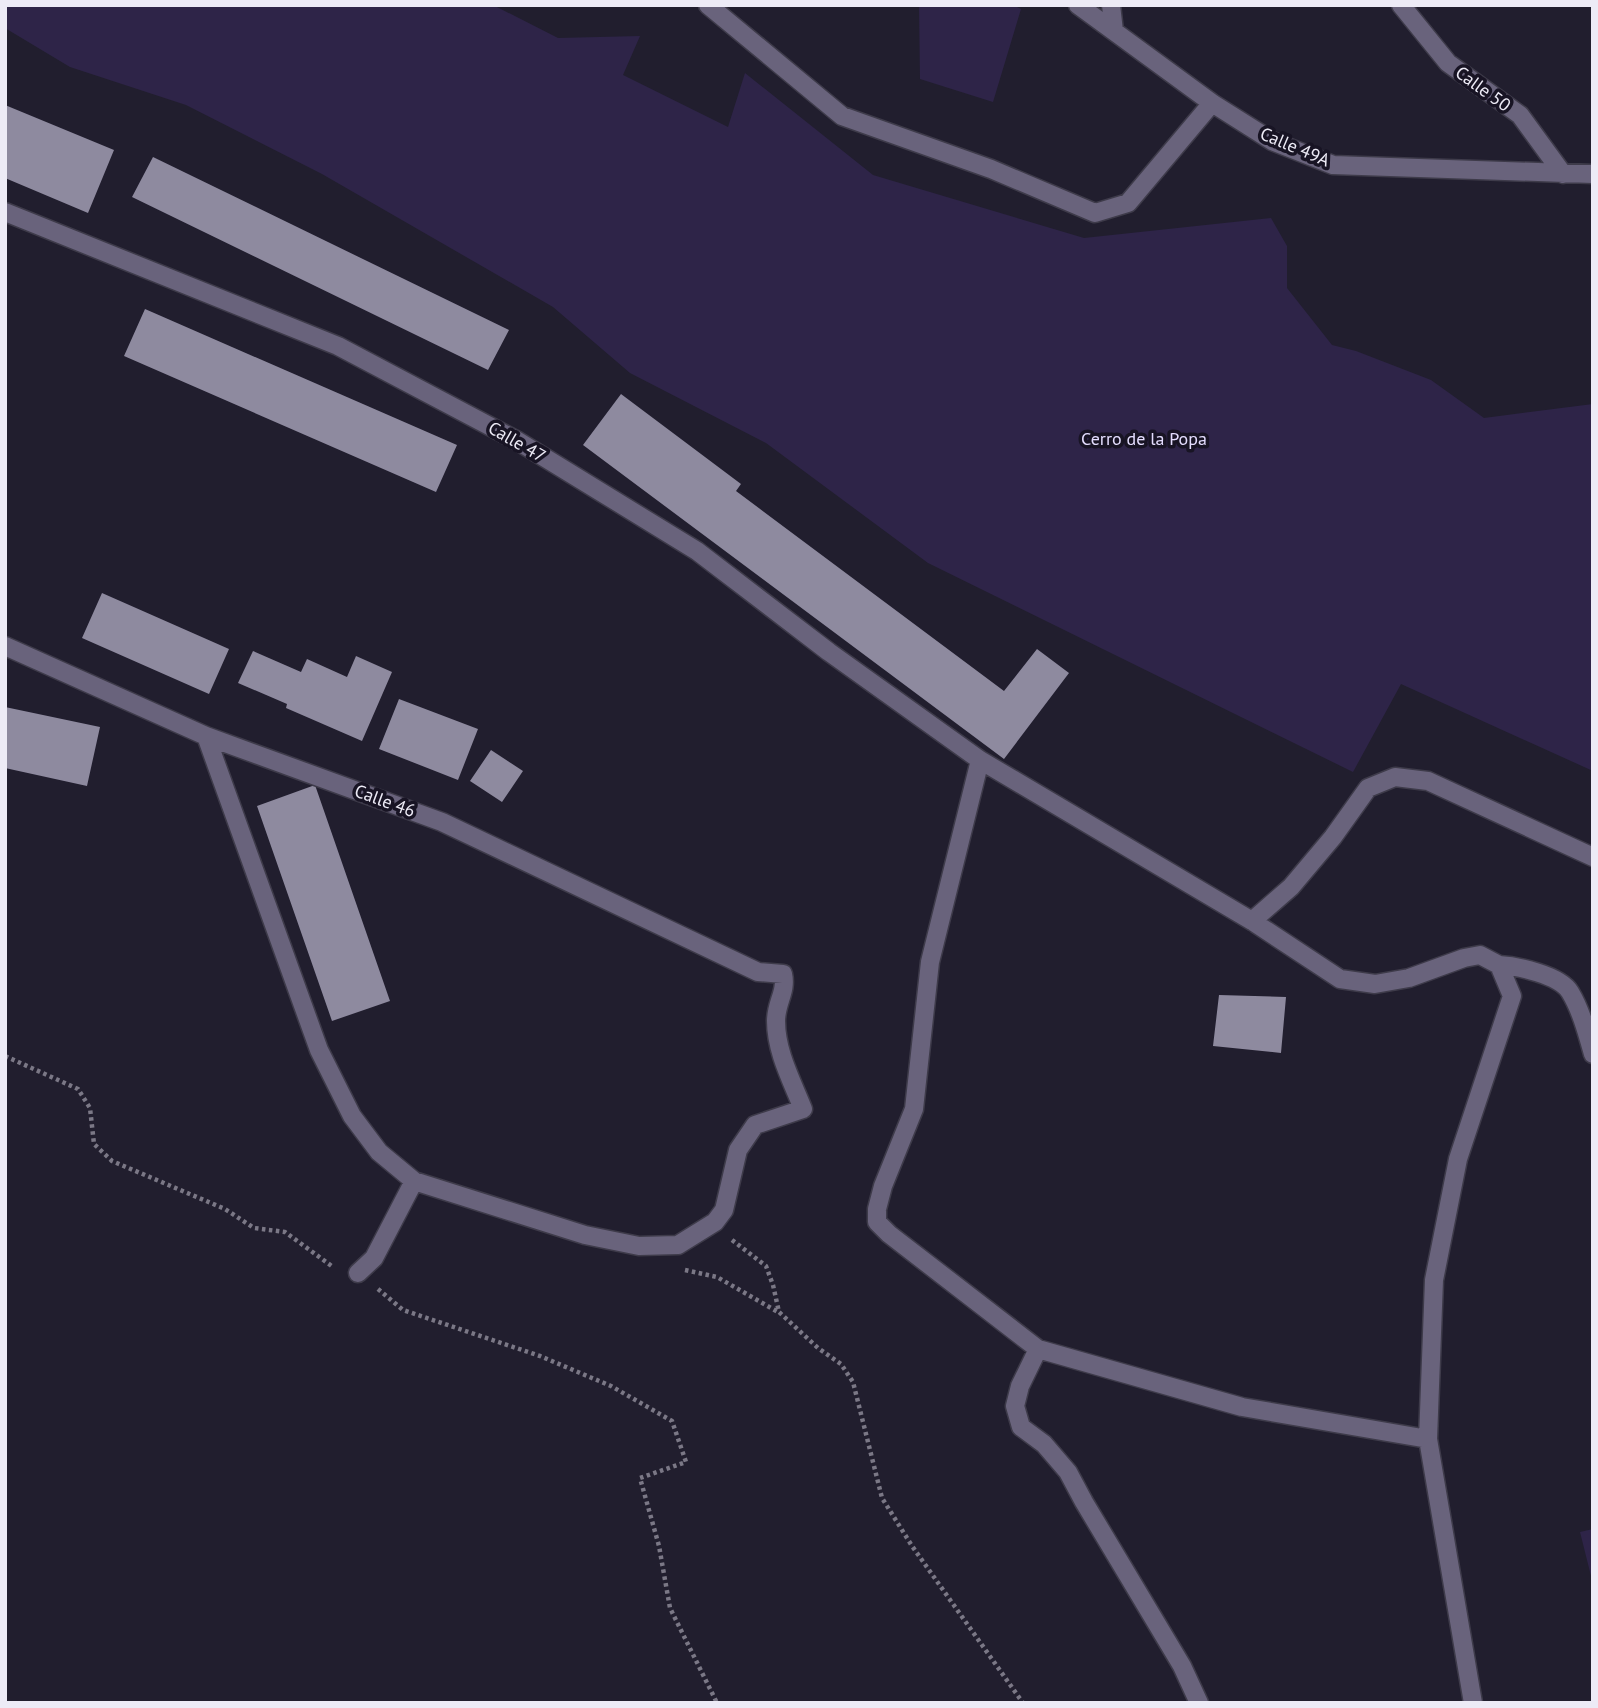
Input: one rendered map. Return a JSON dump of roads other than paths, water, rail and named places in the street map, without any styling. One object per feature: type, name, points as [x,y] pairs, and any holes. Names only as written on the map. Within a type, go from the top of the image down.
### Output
[{"type":"street","points":[[708,5],[842,116],[992,169],[1095,213],[1128,203],[1212,103]]},
{"type":"street","name":"Calle 49A","points":[[1078,5],[1212,103],[1272,141],[1333,165],[1593,174]]},
{"type":"street","points":[[1111,5],[1114,31]]},
{"type":"street","name":"Calle 50","points":[[1401,5],[1448,63],[1520,115],[1563,174]]},
{"type":"street","name":"Calle 47","points":[[5,212],[338,346],[516,440],[697,551],[829,652],[981,760],[1252,921],[1340,979],[1375,984],[1409,978],[1464,957],[1480,955],[1499,965],[1518,966],[1541,974],[1569,989],[1587,1031],[1593,1054]]},
{"type":"street","name":"Calle 46","points":[[5,646],[206,736],[442,822],[758,972],[783,974],[786,985],[779,1000],[776,1034],[789,1079],[803,1109],[755,1125],[738,1150],[724,1210],[715,1222],[678,1245],[639,1246],[584,1236],[414,1181]]},
{"type":"street","points":[[206,736],[319,1050],[352,1116],[379,1152],[414,1181],[374,1258],[358,1273]]},
{"type":"street","points":[[981,760],[930,962],[914,1110],[883,1186],[877,1209],[877,1222],[1038,1349],[1242,1407],[1428,1439]]},
{"type":"street","points":[[1252,921],[1291,887],[1333,837],[1368,788],[1395,777],[1428,781],[1593,857]]},
{"type":"street","points":[[1473,1703],[1428,1439],[1434,1280],[1458,1159],[1512,996],[1499,965]]},
{"type":"street","points":[[1038,1349],[1020,1386],[1015,1406],[1021,1427],[1044,1444],[1068,1472],[1182,1667],[1199,1703]]},
{"type":"park label","name":"Cerro de la Popa","points":[[1144,439]]}]
